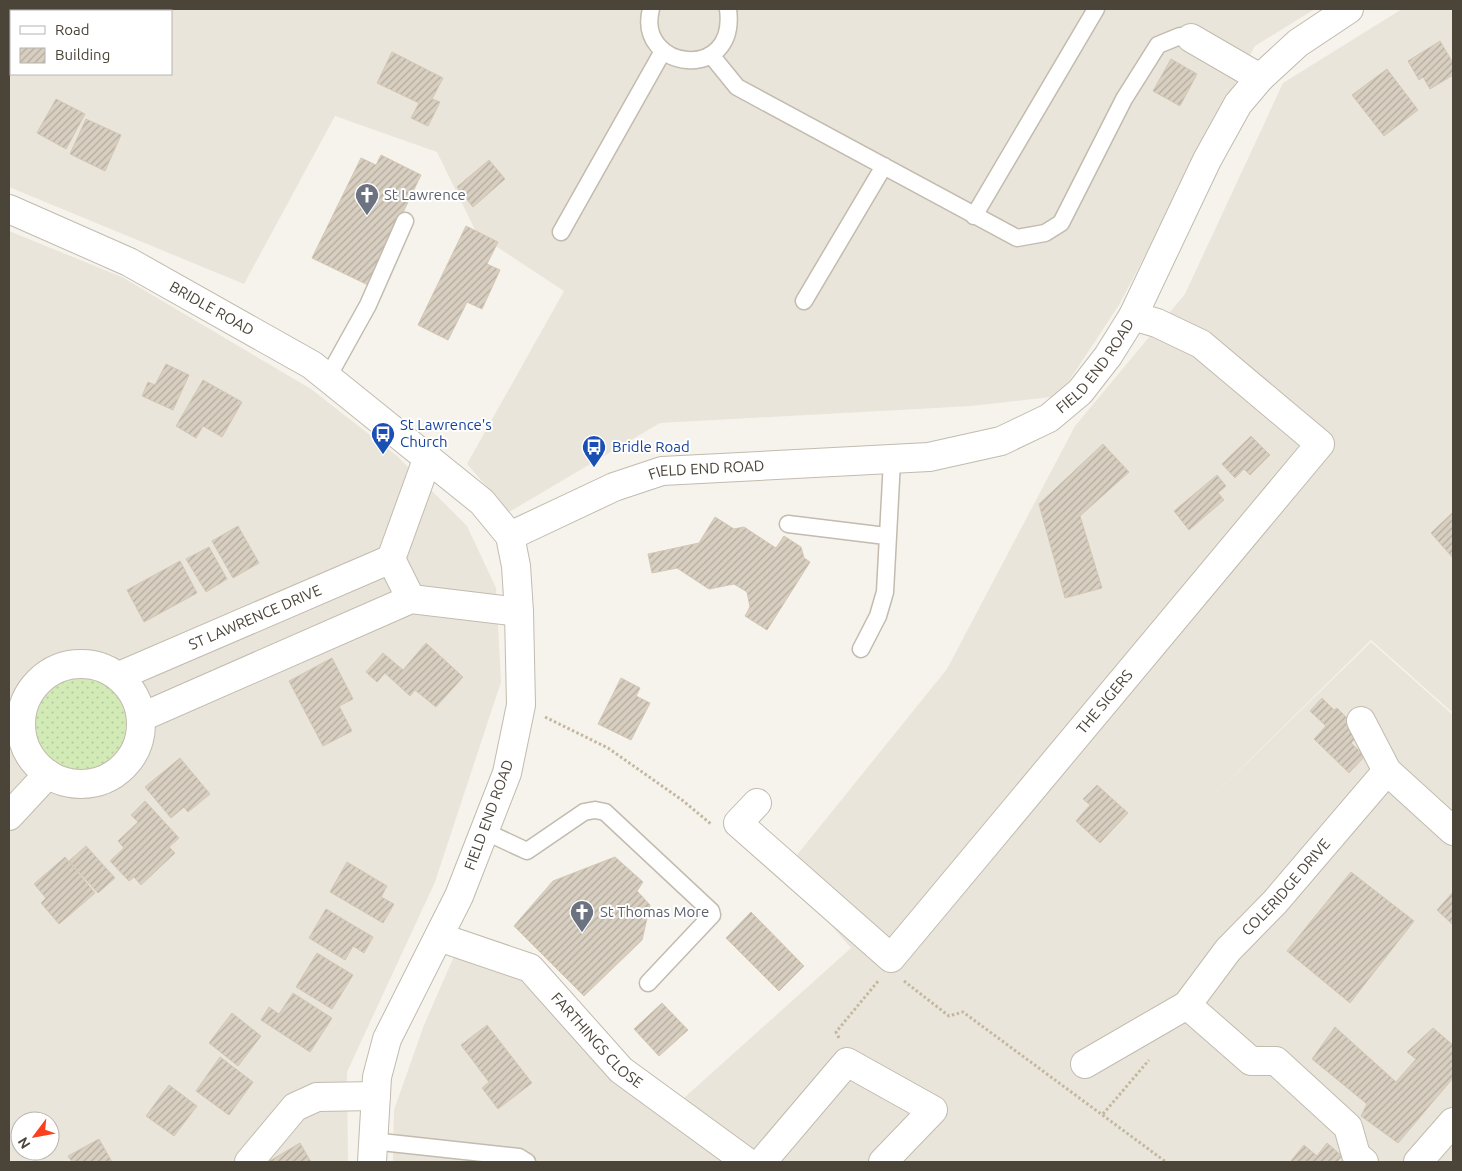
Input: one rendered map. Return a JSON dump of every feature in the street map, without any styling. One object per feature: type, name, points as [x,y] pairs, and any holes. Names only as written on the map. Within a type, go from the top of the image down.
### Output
[{"type":"street","name":"FIELD END ROAD","points":[[372,1152],[377,1077],[387,1039],[459,896],[507,773],[521,705],[519,612],[516,566],[510,536],[642,476],[662,471],[794,463],[892,461],[929,458],[983,447],[1018,434],[1049,418],[1080,392],[1108,356],[1133,316],[1225,126],[1260,78],[1298,43],[1349,9]]},
{"type":"street","points":[[1191,38],[1260,78]]},
{"type":"street","name":"BRIDLE ROAD","points":[[9,209],[129,262],[304,360],[328,377],[482,502],[510,536]]},
{"type":"street","name":"THE SIGERS","points":[[891,958],[1320,444],[1201,344],[1157,323],[1133,316]]},
{"type":"street","points":[[411,599],[391,559],[428,457]]},
{"type":"street","name":"ST LAWRENCE DRIVE","points":[[119,676],[391,559]]},
{"type":"street","points":[[142,717],[411,599],[519,612]]},
{"type":"street","points":[[72,664],[91,664],[119,676],[133,692],[142,717],[140,738],[132,757],[126,766],[108,778],[82,785],[61,781],[48,774],[33,760],[23,738],[17,695],[52,671],[72,664]]},
{"type":"street","points":[[1361,721],[1387,771],[1453,831]]},
{"type":"street","name":"COLERIDGE DRIVE","points":[[1085,1064],[1187,1005],[1228,950],[1275,902],[1387,771]]},
{"type":"street","points":[[9,816],[48,774]]},
{"type":"street","points":[[757,803],[738,823],[891,958]]},
{"type":"street","name":"FARTHINGS CLOSE","points":[[439,937],[530,968],[621,1070],[747,1162]]},
{"type":"street","points":[[1187,1005],[1251,1061],[1276,1061],[1348,1127],[1356,1156],[1364,1162]]},
{"type":"street","points":[[762,1162],[847,1062],[933,1110],[883,1162]]},
{"type":"street","points":[[249,1162],[295,1107],[318,1097],[376,1096]]},
{"type":"street","points":[[1418,1162],[1453,1122]]},
{"type":"lane","points":[[651,9],[649,25],[654,39],[663,51],[678,59],[695,61],[711,55],[721,47],[728,35],[730,22],[728,9]]},
{"type":"lane","points":[[974,216],[1096,9]]},
{"type":"lane","points":[[711,55],[736,87],[1017,238],[1045,233],[1061,223],[1124,99],[1158,45],[1180,36],[1191,38]]},
{"type":"lane","points":[[561,232],[663,51]]},
{"type":"lane","points":[[804,301],[884,166]]},
{"type":"lane","points":[[328,377],[368,305],[405,221]]},
{"type":"lane","points":[[861,649],[878,616],[885,592],[886,536],[892,461]]},
{"type":"lane","points":[[788,524],[886,536]]},
{"type":"lane","points":[[484,831],[527,851],[584,812],[595,810],[605,812],[711,911],[712,915],[648,983]]},
{"type":"lane","points":[[372,1152],[519,1157],[527,1162]]},
{"type":"path","points":[[847,1062],[836,1032],[888,969],[891,958]]},
{"type":"shaded area","points":[[9,9],[1315,9],[1255,46],[1119,305],[1059,396],[971,406],[660,423],[509,512],[467,464],[564,291],[477,234],[437,152],[335,116],[244,284],[9,187]]},
{"type":"shaded area","points":[[1402,9],[1453,9],[1453,713],[1371,640],[1202,807],[1371,642],[1453,715],[1453,1162],[393,1162],[394,1110],[424,1025],[455,954],[519,979],[633,1095],[665,1115],[851,948],[784,871],[947,669],[1075,426],[1185,294],[1283,83]]},
{"type":"shaded area","points":[[9,231],[122,277],[311,389],[397,456],[467,526],[496,588],[501,682],[435,882],[347,1072],[348,1162],[9,1162]]},
{"type":"green space","points":[[81,675],[100,678],[116,689],[127,705],[130,724],[127,743],[116,759],[100,770],[81,773],[62,770],[46,759],[35,743],[32,724],[35,705],[46,689],[62,678]]},
{"type":"building","points":[[1440,41],[1453,63],[1453,75],[1430,89],[1423,77],[1419,80],[1408,61]]},
{"type":"building","points":[[392,52],[443,78],[432,99],[440,102],[428,126],[411,118],[419,103],[377,83]]},
{"type":"building","points":[[1171,59],[1197,74],[1180,106],[1153,91]]},
{"type":"building","points":[[1387,69],[1418,110],[1384,136],[1352,95]]},
{"type":"building","points":[[56,99],[85,114],[66,149],[37,133]]},
{"type":"building","points":[[86,119],[121,135],[105,171],[70,154]]},
{"type":"building","name":"St Lawrence","points":[[381,155],[421,175],[368,285],[312,258],[361,158],[376,165]]},
{"type":"building","points":[[489,160],[505,179],[473,207],[457,187]]},
{"type":"building","points":[[466,226],[498,242],[487,264],[500,270],[482,309],[467,302],[448,340],[418,325]]},
{"type":"building","points":[[166,364],[189,375],[173,410],[142,396],[148,382],[155,385]]},
{"type":"building","points":[[203,380],[242,402],[222,437],[203,426],[196,438],[176,426]]},
{"type":"building","points":[[1251,436],[1270,455],[1250,475],[1244,469],[1235,478],[1222,464]]},
{"type":"building","points":[[1103,444],[1129,472],[1080,516],[1102,588],[1065,598],[1039,504]]},
{"type":"building","points":[[1217,475],[1226,486],[1218,493],[1224,500],[1189,530],[1174,511]]},
{"type":"building","points":[[1453,512],[1453,558],[1431,533]]},
{"type":"building","points":[[715,517],[734,529],[744,527],[776,548],[784,536],[801,547],[804,558],[810,562],[767,630],[745,616],[750,607],[747,592],[734,584],[709,589],[677,568],[652,573],[648,554],[699,543]]},
{"type":"building","points":[[238,526],[259,563],[233,578],[212,541]]},
{"type":"building","points":[[209,547],[227,579],[206,592],[186,559]]},
{"type":"building","points":[[180,561],[197,593],[144,622],[127,590]]},
{"type":"building","points":[[426,643],[463,677],[436,707],[415,690],[410,696],[385,673],[377,682],[366,672],[383,653],[403,670]]},
{"type":"building","points":[[332,658],[353,699],[339,706],[352,731],[323,746],[289,681]]},
{"type":"building","points":[[621,678],[640,688],[636,696],[650,703],[631,740],[598,724]]},
{"type":"building","points":[[1322,698],[1334,710],[1337,708],[1361,732],[1351,743],[1365,756],[1349,773],[1314,739],[1326,726],[1310,711]]},
{"type":"building","points":[[180,758],[210,794],[188,812],[184,807],[171,818],[145,787]]},
{"type":"building","points":[[1097,785],[1128,813],[1100,843],[1076,821],[1090,805],[1083,799]]},
{"type":"building","points":[[145,801],[179,838],[169,847],[175,853],[141,885],[134,877],[129,881],[110,861],[124,848],[118,841],[138,822],[131,815]]},
{"type":"building","points":[[86,846],[115,878],[98,893],[69,861]]},
{"type":"building","points":[[65,857],[95,893],[59,924],[41,903],[46,898],[34,884]]},
{"type":"building","name":"St Thomas More","points":[[615,857],[643,882],[637,891],[650,905],[642,940],[584,996],[514,926],[553,881]]},
{"type":"building","points":[[347,862],[387,886],[381,897],[394,904],[383,923],[330,892]]},
{"type":"building","points":[[1351,872],[1414,921],[1350,1003],[1287,951]]},
{"type":"building","points":[[1453,892],[1453,925],[1437,910]]},
{"type":"building","points":[[326,909],[373,937],[364,953],[353,946],[345,960],[309,938]]},
{"type":"building","points":[[751,912],[804,966],[779,991],[726,938]]},
{"type":"building","points":[[317,953],[353,975],[332,1009],[296,987]]},
{"type":"building","points":[[293,993],[332,1018],[310,1052],[261,1020],[269,1007],[279,1014]]},
{"type":"building","points":[[662,1003],[688,1030],[659,1056],[634,1029]]},
{"type":"building","points":[[232,1013],[261,1036],[238,1066],[209,1043]]},
{"type":"building","points":[[487,1025],[532,1083],[498,1109],[482,1088],[489,1082],[461,1045]]},
{"type":"building","points":[[1335,1027],[1396,1082],[1416,1059],[1407,1052],[1433,1028],[1453,1045],[1453,1078],[1398,1143],[1361,1116],[1367,1104],[1312,1059]]},
{"type":"building","points":[[220,1057],[253,1082],[229,1115],[196,1091]]},
{"type":"building","points":[[169,1085],[197,1106],[174,1136],[146,1116]]},
{"type":"building","points":[[99,1139],[112,1162],[72,1162],[68,1156]]},
{"type":"building","points":[[300,1143],[311,1162],[268,1162]]},
{"type":"building","points":[[1327,1143],[1342,1156],[1337,1162],[1290,1162],[1304,1145],[1317,1156]]},
{"type":"place","name":"St Lawrence","points":[[367,216]]},
{"type":"place","name":"St Lawrence's Church","points":[[383,455]]},
{"type":"place","name":"Bridle Road","points":[[594,468]]},
{"type":"place","name":"St Thomas More","points":[[582,933]]}]
